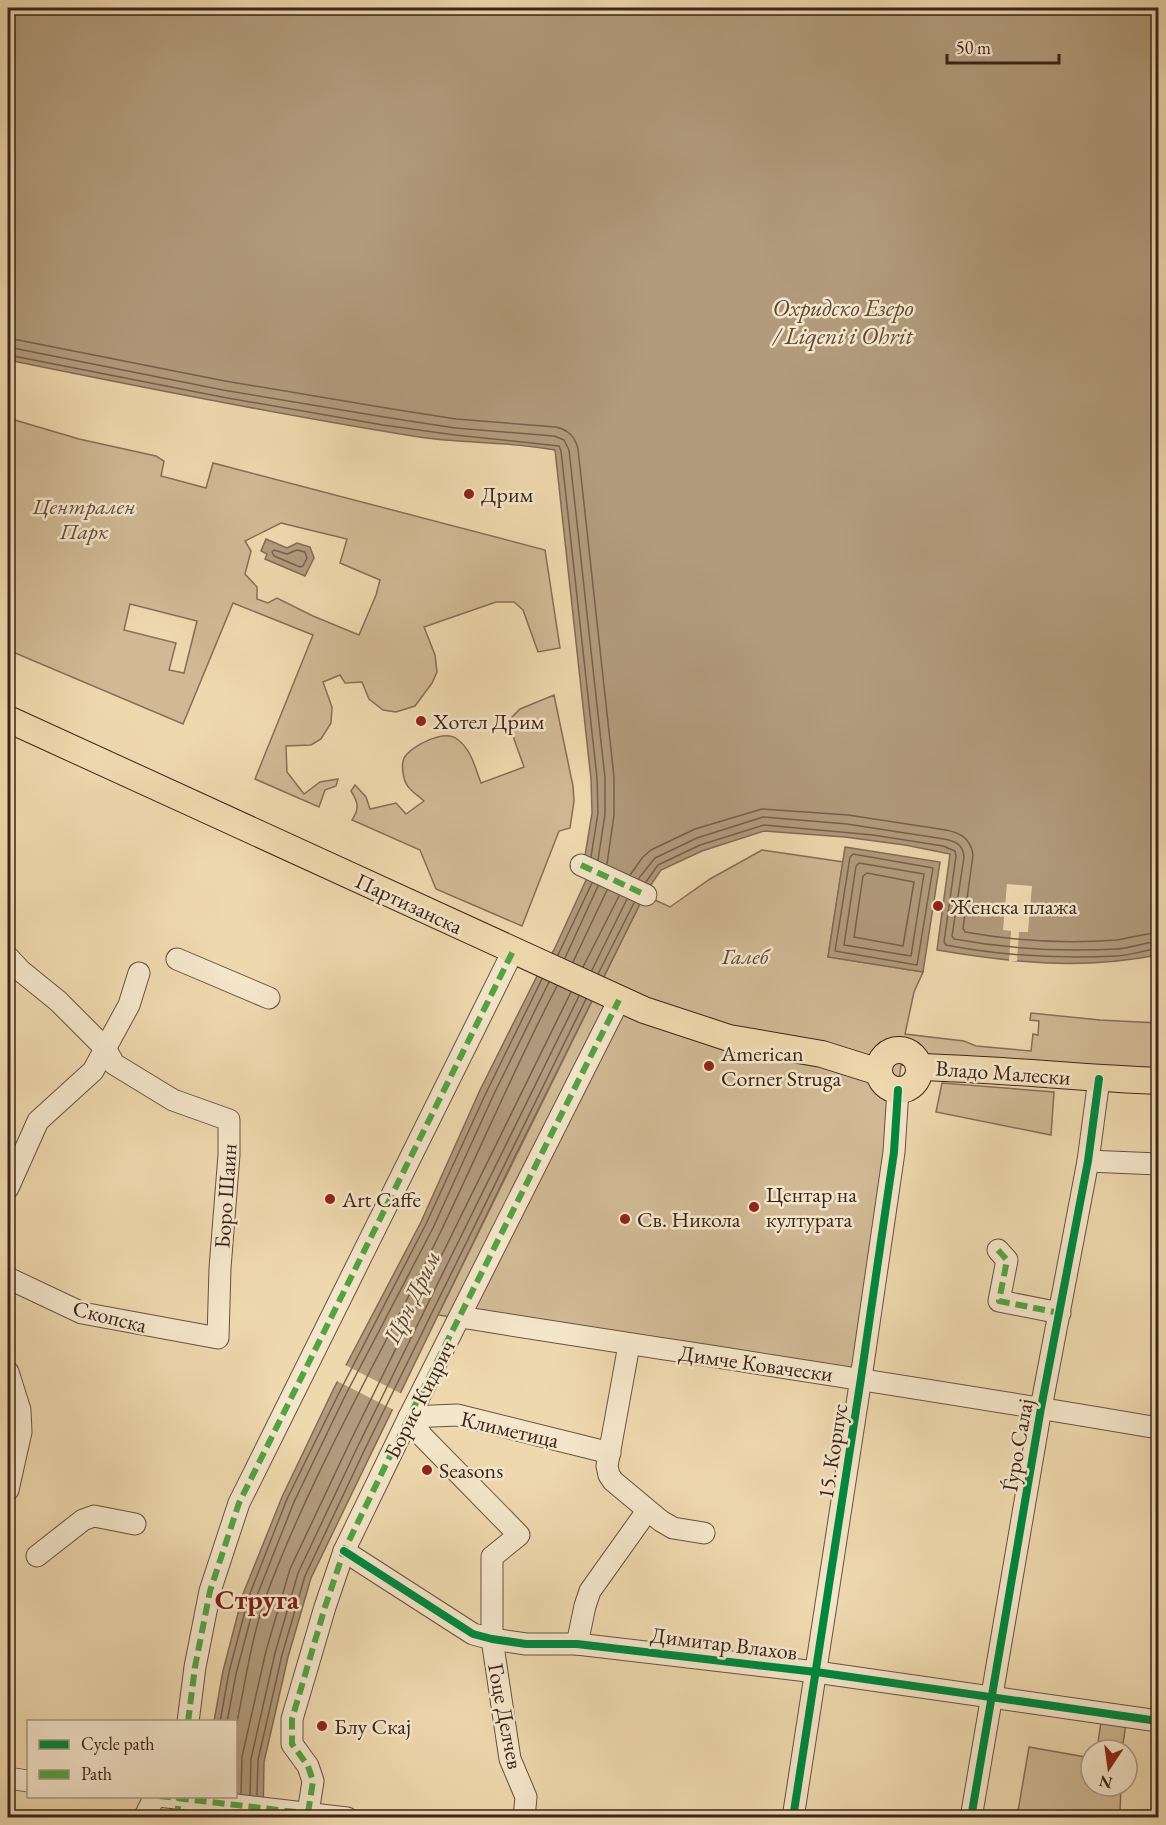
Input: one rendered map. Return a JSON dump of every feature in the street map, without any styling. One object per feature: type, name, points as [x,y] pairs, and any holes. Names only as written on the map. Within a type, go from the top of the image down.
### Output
[{"type":"main road","name":"Партизанска","points":[[8,719],[619,1000],[729,1038],[884,1063]]},
{"type":"main road","points":[[900,1050],[909,1052],[916,1058],[920,1067],[919,1076],[907,1088],[898,1090],[889,1087],[883,1081],[884,1063],[900,1050]]},
{"type":"main road","name":"Владо Малески","points":[[920,1067],[985,1069],[1099,1079],[1158,1081]]},
{"type":"street","points":[[581,866],[646,895]]},
{"type":"street","points":[[188,1720],[195,1667],[210,1591],[239,1503],[518,953]]},
{"type":"street","name":"Боро Шаин","points":[[8,957],[21,971],[58,1001],[105,1048],[114,1064],[173,1100],[230,1120],[220,1268],[218,1338]]},
{"type":"street","points":[[177,959],[269,998]]},
{"type":"street","points":[[8,1188],[38,1121],[93,1071],[129,1005],[139,973]]},
{"type":"street","name":"Борис Кидрич","points":[[308,1813],[313,1781],[308,1766],[292,1744],[292,1719],[344,1551],[619,1000]]},
{"type":"street","name":"Ѓуро Салај","points":[[971,1818],[1041,1408],[1088,1161],[1099,1079]]},
{"type":"street","name":"15. Корпус","points":[[794,1818],[894,1152],[898,1090]]},
{"type":"street","points":[[1088,1161],[1158,1164]]},
{"type":"street","points":[[998,1250],[1007,1260],[999,1301],[1060,1313]]},
{"type":"street","name":"Скопска","points":[[8,1278],[82,1312],[218,1338]]},
{"type":"street","name":"Димче Ковачески","points":[[460,1317],[628,1345],[861,1378],[1158,1428]]},
{"type":"street","points":[[628,1345],[607,1466],[609,1475],[647,1511],[673,1528],[704,1533]]},
{"type":"street","points":[[8,1372],[20,1410],[21,1432],[8,1490]]},
{"type":"street","name":"Климетица","points":[[409,1417],[457,1415],[610,1453]]},
{"type":"street","name":"Гоце Делчев","points":[[409,1417],[423,1436],[519,1535],[492,1557],[492,1639],[510,1759],[526,1797],[524,1818]]},
{"type":"street","points":[[577,1644],[590,1591],[647,1511]]},
{"type":"street","points":[[37,1556],[83,1520],[93,1516],[135,1524]]},
{"type":"street","name":"Димитар Влахов","points":[[344,1551],[473,1634],[492,1639],[526,1644],[577,1644],[816,1672],[1158,1721]]},
{"type":"street","points":[[8,1778],[27,1781]]},
{"type":"street","points":[[144,1818],[169,1801],[277,1814],[308,1813],[347,1818]]},
{"type":"green space","name":"Централен Парк","points":[[8,418],[79,439],[156,456],[164,461],[161,476],[206,488],[213,463],[545,550],[560,648],[538,652],[523,610],[514,602],[496,602],[424,627],[435,655],[437,672],[415,706],[396,712],[383,710],[369,699],[362,682],[345,683],[340,675],[323,682],[332,707],[331,723],[321,739],[311,745],[286,746],[287,772],[304,794],[320,782],[338,779],[336,786],[325,790],[319,807],[255,779],[313,635],[233,603],[183,724],[8,650]],"holes":[[[281,523],[347,539],[340,563],[380,580],[359,635],[277,598],[268,603],[257,599],[257,587],[245,574],[251,551],[245,541]],[[130,604],[197,621],[184,673],[169,670],[176,643],[124,630]]]},
{"type":"green space","points":[[554,695],[574,801],[570,828],[559,831],[522,926],[436,889],[420,850],[352,820],[357,808],[357,802],[351,791],[355,785],[366,797],[370,809],[396,803],[406,814],[424,801],[410,789],[406,782],[403,761],[414,748],[437,737],[452,736],[462,743],[481,783],[524,767],[510,719],[520,709]]},
{"type":"green space","name":"Галеб","points":[[762,850],[843,862],[828,957],[923,972],[914,992],[905,1034],[964,1041],[976,1046],[1031,1051],[1033,1034],[1038,1035],[1039,1021],[1030,1020],[1031,1013],[1158,1023],[1158,1081],[901,1065],[861,1378],[438,1315],[644,895],[670,907],[710,879]]},
{"type":"green space","points":[[942,1083],[1054,1092],[1051,1135],[936,1112]]},
{"type":"green space","points":[[1102,1714],[1127,1717],[1124,1738],[1099,1738]]},
{"type":"green space","points":[[1029,1747],[1079,1756],[1079,1798],[1121,1798],[1120,1811],[1148,1810],[1149,1817],[1017,1817]]},
{"type":"water","name":"Охридско Езеро / Liqeni i Ohrit","points":[[8,8],[1158,8],[1158,955],[1130,960],[1048,963],[937,950],[950,854],[905,845],[845,837],[764,831],[702,851],[661,870],[646,892],[512,1162],[311,1578],[288,1657],[264,1762],[263,1817],[199,1817],[201,1798],[237,1798],[237,1720],[214,1720],[223,1671],[243,1594],[282,1497],[333,1390],[421,1222],[480,1090],[537,976],[554,950],[587,878],[584,862],[592,813],[591,779],[555,450],[522,445],[436,439],[367,429],[8,360]]},
{"type":"water","points":[[266,539],[287,548],[297,543],[310,547],[314,558],[305,576],[265,559],[267,554],[261,551]]},
{"type":"water","points":[[845,847],[940,862],[923,972],[828,957]]},
{"type":"pier","points":[[1007,884],[1032,886],[1028,932],[1019,932],[1017,961],[1009,961],[1011,931],[1003,930]]},
{"type":"pier","points":[[343,1364],[402,1394],[394,1410],[335,1380]]},
{"type":"marked path","points":[[581,865],[646,895]]},
{"type":"marked path","points":[[188,1720],[195,1667],[210,1591],[239,1503],[513,951]]},
{"type":"marked path","points":[[308,1813],[313,1781],[308,1766],[292,1744],[292,1719],[344,1551],[619,1000]]},
{"type":"marked path","points":[[998,1250],[1007,1260],[999,1301],[1060,1313]]},
{"type":"marked path","points":[[176,1798],[347,1818]]},
{"type":"marked path","points":[[177,1818],[179,1798]]},
{"type":"cycle path","points":[[971,1818],[1041,1408],[1088,1161],[1099,1079]]},
{"type":"cycle path","points":[[793,1818],[894,1152],[898,1090]]},
{"type":"cycle path","points":[[344,1551],[473,1634],[492,1639],[526,1644],[577,1644],[816,1672],[1158,1721]]},
{"type":"place","name":"Дрим","points":[[469,494]]},
{"type":"place","name":"Хотел Дрим","points":[[421,721]]},
{"type":"place","name":"Женска плажа","points":[[938,906]]},
{"type":"place","name":"American Corner Struga","points":[[709,1066]]},
{"type":"place","name":"Art Caffe","points":[[330,1199]]},
{"type":"place","name":"Центар на културата","points":[[754,1207]]},
{"type":"place","name":"Св. Никола","points":[[625,1219]]},
{"type":"place","name":"Seasons","points":[[427,1470]]},
{"type":"place","name":"Блу Скај","points":[[322,1726]]},
{"type":"district","name":"Струга","points":[[257,1599]]},
{"type":"water label","name":"Црн Дрим","points":[[412,1297]]}]
